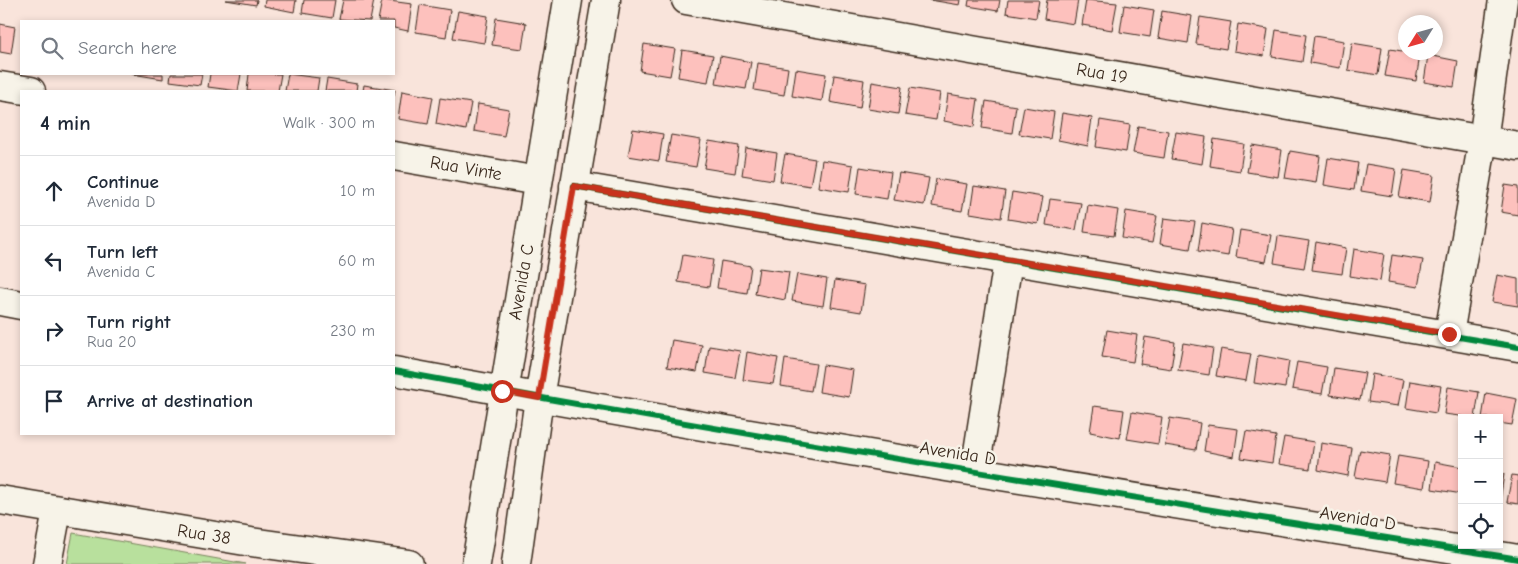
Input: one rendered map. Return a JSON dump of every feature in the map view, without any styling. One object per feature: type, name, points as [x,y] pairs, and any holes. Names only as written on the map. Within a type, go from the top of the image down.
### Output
[{"type":"street","name":"Avenida C","points":[[476,564],[502,391],[568,0]]},
{"type":"street","name":"Avenida C","points":[[516,564],[539,398],[606,0]]},
{"type":"street","name":"Rua 19","points":[[686,0],[1518,146]]},
{"type":"street","points":[[1449,334],[1483,140],[1503,0]]},
{"type":"street","points":[[0,86],[25,90]]},
{"type":"street","name":"Rua Vinte","points":[[395,156],[538,181]]},
{"type":"street","points":[[574,186],[1518,346]]},
{"type":"street","points":[[975,472],[1008,260]]},
{"type":"street","points":[[0,301],[20,305]]},
{"type":"street","name":"Avenida D","points":[[395,371],[539,398],[975,472],[1518,559]]},
{"type":"street","name":"Rua 38","points":[[0,500],[57,511],[409,564]]},
{"type":"street","points":[[47,564],[57,511]]},
{"type":"green space","points":[[73,533],[246,564],[67,564]]},
{"type":"building","points":[[226,0],[257,0],[256,5]]},
{"type":"building","points":[[265,0],[296,0],[294,12],[264,6]]},
{"type":"building","points":[[304,0],[335,0],[332,18],[302,13]]},
{"type":"building","points":[[343,0],[374,0],[370,20],[339,19]]},
{"type":"building","points":[[382,0],[412,4],[408,31],[395,28],[395,20],[378,20]]},
{"type":"building","points":[[930,0],[961,0],[960,5]]},
{"type":"building","points":[[969,0],[1000,0],[998,11],[968,6]]},
{"type":"building","points":[[1008,0],[1039,0],[1036,18],[1006,13]]},
{"type":"building","points":[[1047,0],[1078,0],[1074,24],[1044,19]]},
{"type":"building","points":[[1086,0],[1117,3],[1112,30],[1082,25]]},
{"type":"building","points":[[420,5],[450,10],[446,37],[416,32]]},
{"type":"building","points":[[1124,5],[1154,10],[1150,37],[1120,32]]},
{"type":"building","points":[[458,11],[488,16],[484,43],[453,38]]},
{"type":"building","points":[[1162,11],[1192,16],[1188,43],[1158,38]]},
{"type":"building","points":[[1200,17],[1231,22],[1226,49],[1196,44]]},
{"type":"building","points":[[496,18],[526,23],[522,49],[492,45]]},
{"type":"building","points":[[0,24],[15,27],[11,54],[0,52]]},
{"type":"building","points":[[1238,24],[1268,29],[1264,56],[1234,51]]},
{"type":"building","points":[[1276,30],[1306,35],[1302,62],[1272,57]]},
{"type":"building","points":[[1314,36],[1344,41],[1340,68],[1310,63]]},
{"type":"building","points":[[1352,43],[1382,48],[1378,75],[1348,70]]},
{"type":"building","points":[[644,44],[675,49],[670,76],[640,71]]},
{"type":"building","points":[[1390,49],[1398,50],[1398,60],[1419,60],[1416,81],[1385,76]]},
{"type":"building","points":[[682,50],[713,55],[708,82],[678,77]]},
{"type":"building","points":[[720,56],[751,62],[746,89],[716,84]]},
{"type":"building","points":[[1443,58],[1458,61],[1454,87],[1424,82],[1427,60],[1443,60]]},
{"type":"building","points":[[758,63],[788,68],[784,95],[754,90]]},
{"type":"building","points":[[796,69],[826,74],[822,101],[792,96]]},
{"type":"building","points":[[138,75],[163,75],[163,79]]},
{"type":"building","points":[[171,75],[202,75],[200,85],[170,81]]},
{"type":"building","points":[[210,75],[241,75],[238,90],[208,87]]},
{"type":"building","points":[[249,75],[281,75],[278,90],[247,90]]},
{"type":"building","points":[[288,75],[319,78],[317,90],[285,90]]},
{"type":"building","points":[[834,75],[864,80],[860,108],[830,102]]},
{"type":"building","points":[[327,79],[357,84],[356,90],[325,90]]},
{"type":"building","points":[[872,82],[902,87],[898,114],[868,109]]},
{"type":"building","points":[[364,85],[395,90],[363,90]]},
{"type":"building","points":[[910,88],[940,93],[936,120],[905,115]]},
{"type":"building","points":[[402,91],[433,97],[428,124],[398,119]]},
{"type":"building","points":[[948,94],[978,99],[974,127],[944,121]]},
{"type":"building","points":[[440,98],[471,103],[466,130],[436,124]]},
{"type":"building","points":[[986,101],[1016,106],[1012,133],[982,128]]},
{"type":"building","points":[[478,104],[509,109],[504,136],[474,131]]},
{"type":"building","points":[[1024,107],[1054,112],[1050,139],[1019,134]]},
{"type":"building","points":[[1062,113],[1092,118],[1088,146],[1058,140]]},
{"type":"building","points":[[1100,120],[1130,125],[1126,152],[1096,147]]},
{"type":"building","points":[[1138,126],[1168,131],[1164,158],[1133,153]]},
{"type":"building","points":[[633,129],[663,134],[659,161],[628,156]]},
{"type":"building","points":[[1176,132],[1206,137],[1202,164],[1171,159]]},
{"type":"building","points":[[671,135],[701,140],[696,167],[666,162]]},
{"type":"building","points":[[1214,139],[1244,144],[1240,171],[1210,166]]},
{"type":"building","points":[[709,141],[739,146],[735,173],[704,168]]},
{"type":"building","points":[[1252,145],[1282,150],[1278,177],[1247,172]]},
{"type":"building","points":[[746,148],[777,153],[773,180],[742,175]]},
{"type":"building","points":[[1290,151],[1320,156],[1316,183],[1285,178]]},
{"type":"building","points":[[785,154],[815,159],[810,186],[780,181]]},
{"type":"building","points":[[1328,158],[1358,163],[1354,190],[1324,185]]},
{"type":"building","points":[[822,160],[853,165],[849,192],[818,187]]},
{"type":"building","points":[[1366,164],[1396,169],[1392,196],[1361,191]]},
{"type":"building","points":[[860,167],[891,172],[887,199],[856,194]]},
{"type":"building","points":[[1404,170],[1434,175],[1430,202],[1399,197]]},
{"type":"building","points":[[899,173],[929,178],[924,205],[894,200]]},
{"type":"building","points":[[936,179],[967,184],[962,211],[932,206]]},
{"type":"building","points":[[1505,185],[1518,187],[1518,215],[1501,212]]},
{"type":"building","points":[[974,186],[1005,191],[1001,218],[970,213]]},
{"type":"building","points":[[1012,192],[1043,197],[1038,224],[1008,219]]},
{"type":"building","points":[[1050,199],[1081,203],[1076,230],[1046,225]]},
{"type":"building","points":[[1088,205],[1118,210],[1114,236],[1084,232]]},
{"type":"building","points":[[1126,211],[1157,216],[1152,243],[1122,238]]},
{"type":"building","points":[[1164,218],[1195,222],[1190,249],[1160,244]]},
{"type":"building","points":[[1202,223],[1232,229],[1228,256],[1198,251]]},
{"type":"building","points":[[1240,230],[1271,235],[1266,262],[1236,257]]},
{"type":"building","points":[[1278,236],[1309,241],[1304,268],[1274,263]]},
{"type":"building","points":[[1316,242],[1346,248],[1342,274],[1312,270]]},
{"type":"building","points":[[1354,249],[1384,254],[1380,281],[1350,276]]},
{"type":"building","points":[[683,255],[713,260],[709,287],[678,282]]},
{"type":"building","points":[[1392,255],[1423,260],[1418,287],[1388,282]]},
{"type":"building","points":[[721,261],[751,266],[747,293],[717,288]]},
{"type":"building","points":[[759,268],[789,272],[785,300],[755,294]]},
{"type":"building","points":[[797,274],[827,279],[823,306],[792,301]]},
{"type":"building","points":[[1497,275],[1518,279],[1518,306],[1492,302]]},
{"type":"building","points":[[835,280],[865,285],[861,312],[831,307]]},
{"type":"building","points":[[1107,330],[1137,335],[1133,362],[1102,357]]},
{"type":"building","points":[[1145,337],[1175,342],[1171,369],[1140,364]]},
{"type":"building","points":[[672,340],[702,345],[697,372],[667,367]]},
{"type":"building","points":[[1183,343],[1213,348],[1209,375],[1178,370]]},
{"type":"building","points":[[709,346],[740,351],[735,378],[705,373]]},
{"type":"building","points":[[1221,349],[1251,354],[1246,381],[1216,376]]},
{"type":"building","points":[[747,352],[778,358],[773,384],[743,380]]},
{"type":"building","points":[[1258,355],[1289,361],[1285,388],[1254,383]]},
{"type":"building","points":[[785,359],[816,364],[811,391],[781,386]]},
{"type":"building","points":[[1297,362],[1327,367],[1322,394],[1292,389]]},
{"type":"building","points":[[823,365],[853,370],[849,397],[819,392]]},
{"type":"building","points":[[1334,368],[1365,373],[1360,400],[1330,395]]},
{"type":"building","points":[[1372,374],[1403,380],[1398,406],[1368,402]]},
{"type":"building","points":[[1410,381],[1441,386],[1436,413],[1406,408]]},
{"type":"building","points":[[1448,387],[1479,392],[1476,414],[1458,414],[1458,416],[1444,414]]},
{"type":"building","points":[[1486,393],[1517,399],[1512,425],[1503,424],[1503,414],[1483,414]]},
{"type":"building","points":[[1094,406],[1124,410],[1120,438],[1090,432]]},
{"type":"building","points":[[1132,412],[1162,417],[1158,444],[1127,439]]},
{"type":"building","points":[[1170,418],[1200,423],[1196,450],[1165,445]]},
{"type":"building","points":[[1208,425],[1238,429],[1234,457],[1204,451]]},
{"type":"building","points":[[1246,431],[1276,436],[1272,463],[1241,458]]},
{"type":"building","points":[[1284,437],[1314,442],[1310,469],[1279,464]]},
{"type":"building","points":[[1321,443],[1352,448],[1348,476],[1318,470]]},
{"type":"building","points":[[1360,450],[1390,455],[1385,482],[1355,477]]},
{"type":"building","points":[[1398,456],[1428,461],[1424,488],[1393,483]]},
{"type":"building","points":[[1435,462],[1458,466],[1458,493],[1432,489]]},
{"type":"building","points":[[1512,475],[1518,476],[1518,504],[1507,502]]},
{"type":"cycle path","points":[[574,186],[1518,347]]},
{"type":"cycle path","points":[[395,371],[815,445],[1518,559]]},
{"type":"route","points":[[502,391],[539,398],[574,186],[1449,334]]}]
